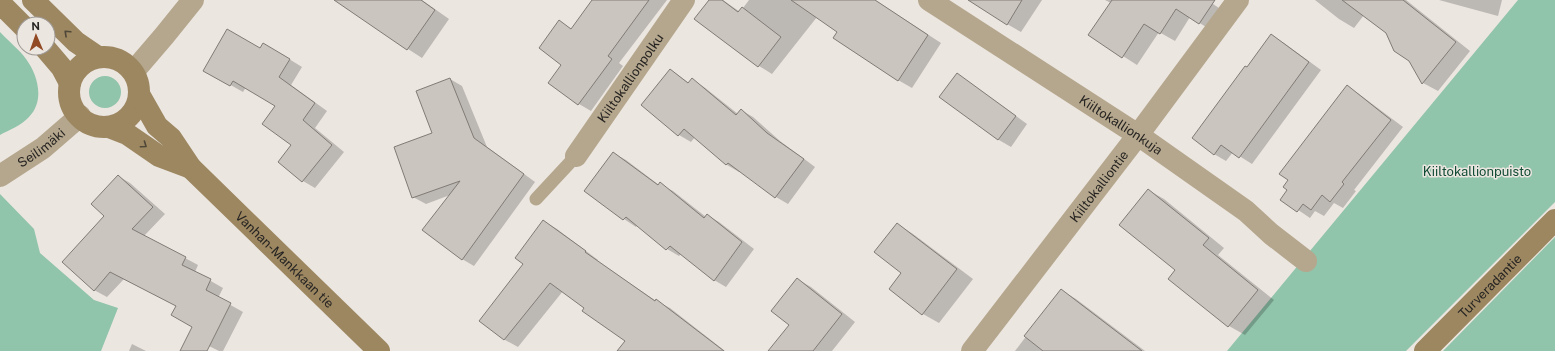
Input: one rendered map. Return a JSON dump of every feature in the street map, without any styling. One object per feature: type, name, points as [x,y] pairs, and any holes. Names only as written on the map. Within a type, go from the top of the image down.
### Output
[{"type":"main road","points":[[33,0],[76,42],[98,57]]},
{"type":"main road","points":[[0,3],[16,19]]},
{"type":"main road","points":[[52,56],[62,68],[70,83]]},
{"type":"main road","points":[[98,57],[113,57],[125,62],[134,71],[139,85],[140,96],[134,112],[121,122],[109,127],[99,127],[86,122],[75,112],[70,99],[69,89],[72,76],[80,65],[98,57]]},
{"type":"main road","name":"Vanhan-Mankkaan tie","points":[[140,96],[158,126],[171,138],[191,168],[379,351]]},
{"type":"main road","name":"Vanhan-Mankkaan tie","points":[[109,127],[127,134],[159,156],[191,168]]},
{"type":"main road","name":"Turveradantie","points":[[1425,351],[1555,220]]},
{"type":"street","points":[[134,71],[193,0]]},
{"type":"street","name":"Kiiltokallionpolku","points":[[576,156],[684,0]]},
{"type":"street","name":"Kiiltokallionkuja","points":[[929,0],[1138,135],[1246,211],[1271,234],[1306,261]]},
{"type":"street","name":"Kiiltokalliontie","points":[[972,351],[1138,135],[1238,0]]},
{"type":"street","name":"Seilimäki","points":[[0,176],[43,148],[80,116]]},
{"type":"lane","points":[[536,199],[576,156]]},
{"type":"green space","name":"Kiiltokallionpuisto","points":[[1518,0],[1555,0],[1555,202],[1406,351],[1227,351]]},
{"type":"green space","points":[[0,32],[16,48],[16,56],[23,56],[30,65],[36,80],[38,96],[34,111],[29,117],[19,125],[0,135]]},
{"type":"green space","points":[[102,76],[108,76],[118,83],[121,92],[120,98],[114,105],[108,108],[102,108],[92,101],[89,95],[89,89],[96,79]]},
{"type":"green space","points":[[0,194],[34,229],[40,253],[94,300],[118,308],[101,351],[0,351]]},
{"type":"green space","points":[[1555,237],[1555,351],[1443,351]]},
{"type":"building","points":[[334,0],[421,0],[435,10],[407,50]]},
{"type":"building","points":[[592,0],[649,0],[608,56],[612,59],[578,105],[548,83],[561,65],[539,48],[559,20],[571,29]]},
{"type":"building","points":[[709,0],[722,0],[738,12],[742,7],[781,37],[758,67],[694,19]]},
{"type":"building","points":[[791,0],[875,0],[928,35],[898,81],[833,38],[837,32]]},
{"type":"building","points":[[968,0],[1022,0],[1007,25]]},
{"type":"building","points":[[1112,0],[1215,0],[1199,24],[1176,9],[1160,34],[1144,24],[1122,58],[1088,35]]},
{"type":"building","points":[[1342,0],[1403,0],[1456,42],[1422,84],[1409,61],[1394,51],[1386,33]]},
{"type":"building","points":[[227,29],[260,48],[263,43],[290,59],[279,77],[315,103],[303,120],[332,145],[302,182],[278,162],[291,145],[262,124],[275,106],[233,81],[230,86],[203,71]]},
{"type":"building","points":[[1271,34],[1309,62],[1239,158],[1221,145],[1214,155],[1192,138],[1245,66],[1247,67]]},
{"type":"building","points":[[670,69],[688,83],[692,78],[736,115],[741,109],[767,133],[804,159],[775,198],[728,163],[726,165],[684,129],[678,136],[641,105]]},
{"type":"building","points":[[957,73],[1016,116],[998,140],[939,97]]},
{"type":"building","points":[[450,78],[474,138],[524,174],[462,260],[422,230],[460,181],[412,198],[394,147],[432,133],[416,91]]},
{"type":"building","points":[[1347,85],[1391,120],[1342,182],[1344,184],[1330,202],[1322,195],[1311,210],[1303,204],[1297,212],[1280,200],[1287,190],[1283,187],[1288,180],[1279,174]]},
{"type":"building","points":[[613,152],[658,185],[660,182],[704,218],[707,214],[742,242],[714,281],[670,246],[666,250],[626,217],[623,220],[584,191]]},
{"type":"building","points":[[118,175],[153,207],[132,229],[186,257],[182,265],[211,279],[206,290],[231,303],[207,351],[180,351],[192,327],[171,315],[176,306],[110,272],[94,291],[62,262],[104,216],[91,204]]},
{"type":"building","points":[[1148,189],[1209,238],[1203,245],[1258,290],[1228,327],[1168,279],[1175,270],[1119,225]]},
{"type":"building","points":[[543,220],[586,251],[585,252],[655,301],[656,299],[724,351],[617,351],[625,341],[582,311],[584,308],[550,283],[504,340],[479,321],[523,264],[515,258]]},
{"type":"building","points":[[897,223],[957,269],[922,315],[889,289],[901,273],[874,252]]},
{"type":"building","points":[[797,278],[842,314],[813,351],[768,351],[789,325],[771,311]]},
{"type":"building","points":[[1061,289],[1142,351],[1043,351],[1024,336]]}]
